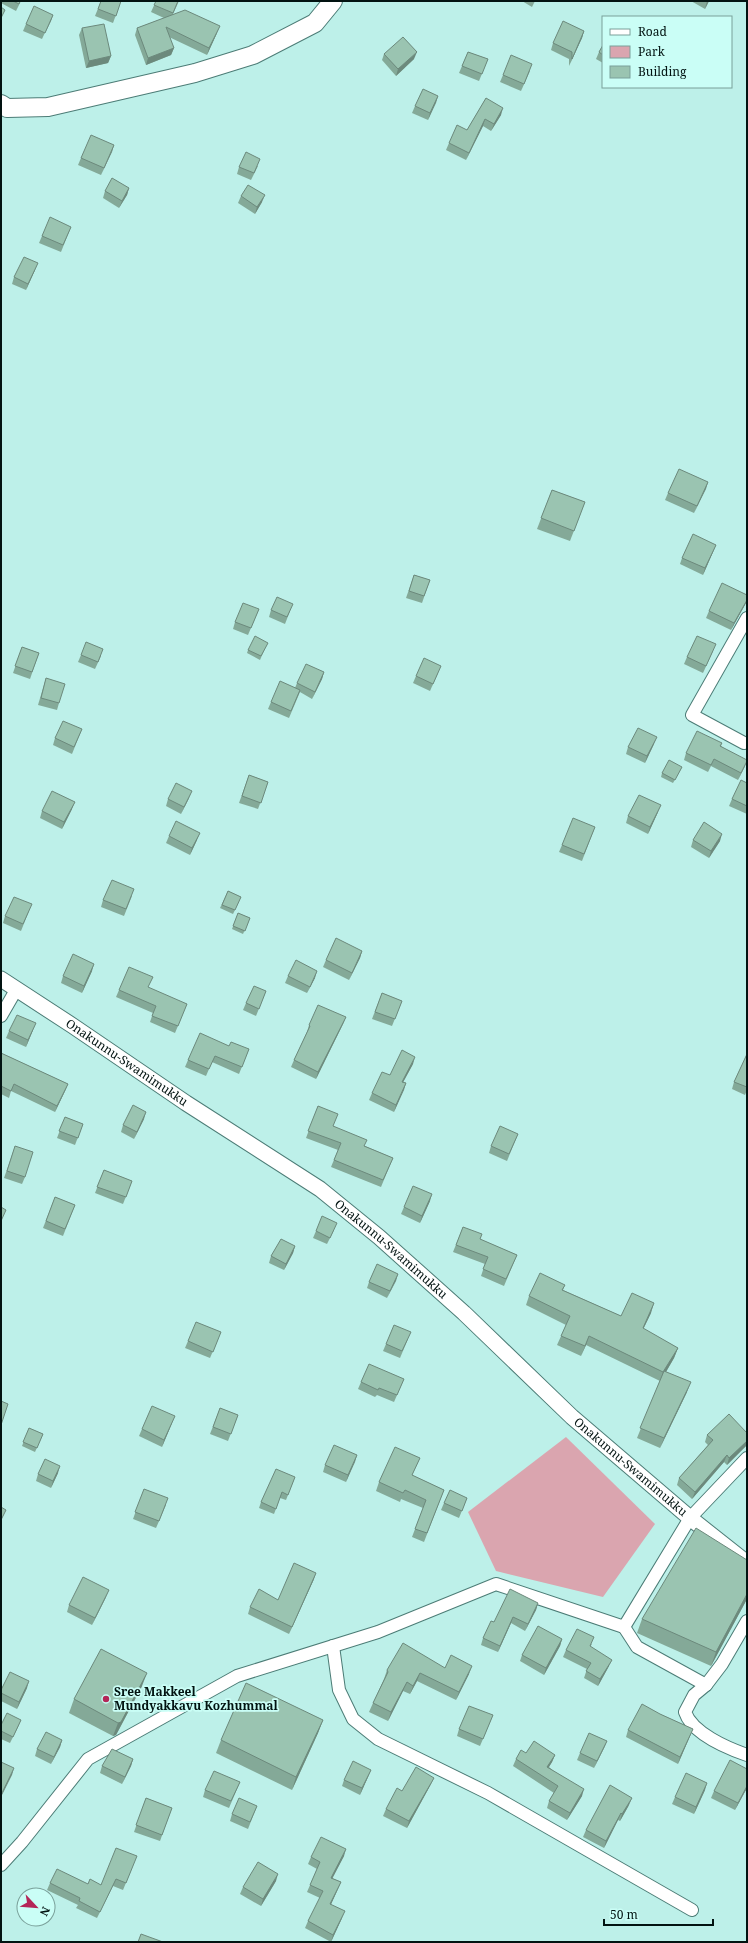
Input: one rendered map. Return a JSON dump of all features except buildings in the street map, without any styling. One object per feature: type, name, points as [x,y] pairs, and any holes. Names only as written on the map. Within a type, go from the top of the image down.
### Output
[{"type":"main road","points":[[1,104],[7,108],[48,107],[195,73],[253,55],[315,22],[333,1]]},
{"type":"street","points":[[744,744],[692,715],[747,618]]},
{"type":"street","name":"Onakunnu-Swamimukku","points":[[1,979],[180,1099],[320,1189],[379,1237],[453,1302],[572,1417],[690,1518],[747,1563]]},
{"type":"street","points":[[1,1016],[16,990]]},
{"type":"street","points":[[624,1627],[690,1518],[747,1458]]},
{"type":"street","points":[[1,1866],[88,1759],[237,1676],[378,1632],[496,1584],[624,1627],[637,1647],[706,1685]]},
{"type":"street","points":[[747,1621],[722,1664],[706,1685],[694,1695],[686,1712],[693,1726],[729,1749],[747,1755]]},
{"type":"street","points":[[333,1646],[339,1690],[353,1719],[378,1739],[488,1793],[692,1910]]},
{"type":"green space","points":[[566,1437],[655,1524],[603,1597],[496,1571],[468,1512]]},
{"type":"place","name":"Sree Makkeel Mundyakkavu Kozhummal","points":[[106,1699]]}]
